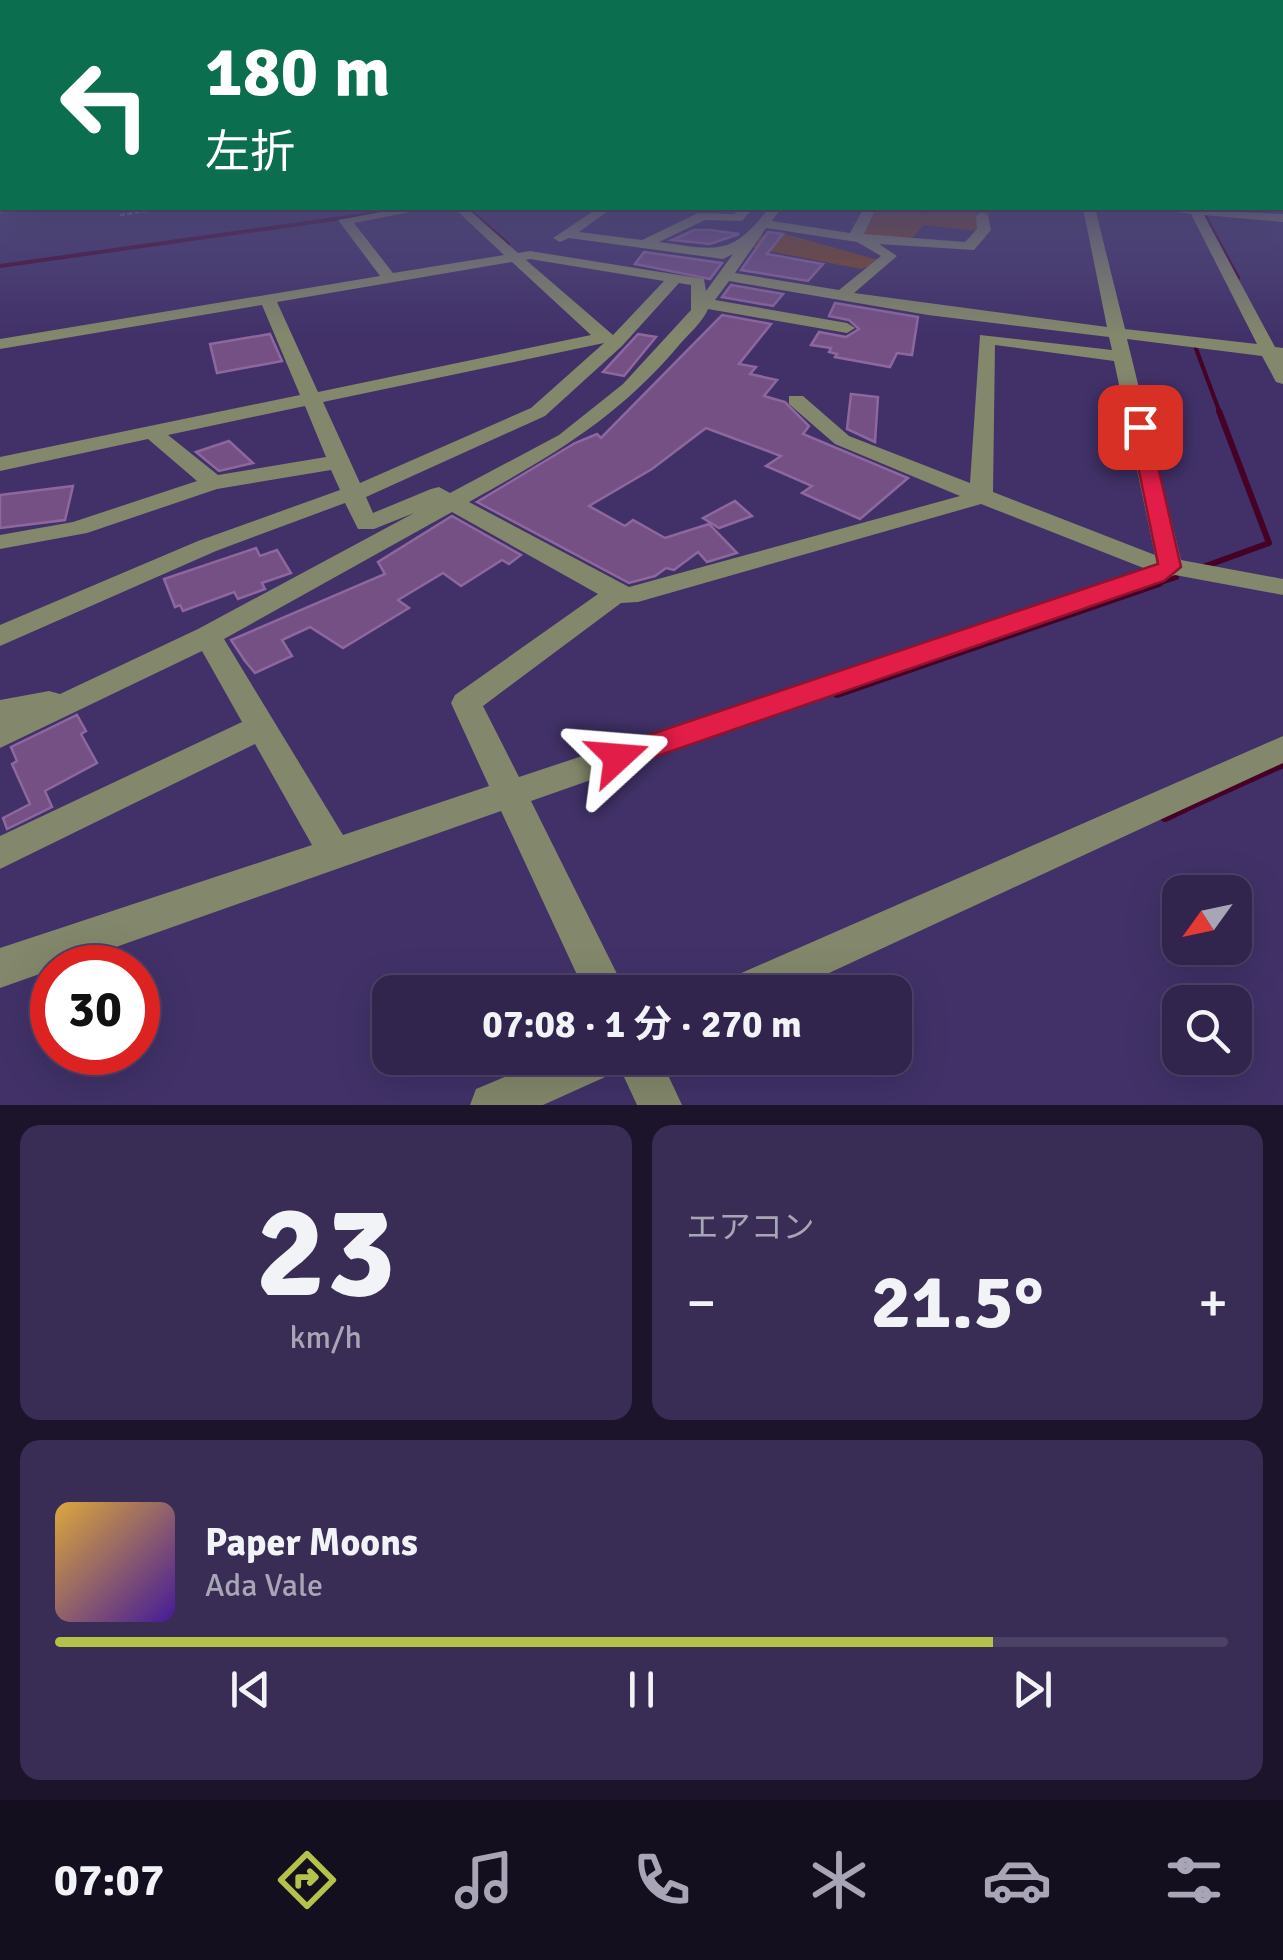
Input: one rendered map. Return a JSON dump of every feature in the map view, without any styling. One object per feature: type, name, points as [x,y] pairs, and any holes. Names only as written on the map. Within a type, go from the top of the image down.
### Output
[{"type":"street","points":[[355,232],[390,278]]},
{"type":"street","points":[[493,232],[527,256]]},
{"type":"street","points":[[501,232],[606,337]]},
{"type":"street","points":[[527,256],[569,232]]},
{"type":"street","points":[[646,244],[671,232]]},
{"type":"street","points":[[0,736],[208,636],[566,440],[628,395],[704,308],[757,232]]},
{"type":"street","points":[[826,232],[968,248],[983,232]]},
{"type":"street","points":[[855,235],[858,232]]},
{"type":"street","points":[[1095,232],[1170,567]]},
{"type":"street","points":[[1207,232],[1276,353],[1283,378]]},
{"type":"street","points":[[566,234],[723,255],[750,240]]},
{"type":"street","points":[[840,296],[890,256],[855,235]]},
{"type":"street","points":[[0,344],[527,256],[699,282],[696,305],[704,308],[847,328]]},
{"type":"street","points":[[727,276],[840,296],[1276,353]]},
{"type":"street","points":[[0,636],[206,546],[352,494],[538,412],[606,337],[676,277]]},
{"type":"street","points":[[268,299],[366,524],[483,476],[489,482]]},
{"type":"street","points":[[0,456],[606,337]]},
{"type":"street","points":[[981,497],[986,339],[1124,357]]},
{"type":"street","points":[[0,464],[310,396]]},
{"type":"street","points":[[796,400],[842,440],[1144,562],[1283,588]]},
{"type":"street","points":[[154,433],[213,483]]},
{"type":"street","points":[[0,542],[78,528],[213,483],[337,462]]},
{"type":"street","points":[[452,502],[630,596],[981,497]]},
{"type":"street","points":[[0,968],[1170,567]]},
{"type":"street","points":[[598,975],[466,702],[618,593]]},
{"type":"street","points":[[208,636],[335,853]]},
{"type":"street","points":[[0,712],[86,695]]},
{"type":"street","points":[[0,853],[262,727]]},
{"type":"street","points":[[782,975],[1283,749]]},
{"type":"street","points":[[492,1105],[560,1075]]},
{"type":"street","points":[[645,1075],[660,1105]]},
{"type":"shaded area","points":[[861,232],[918,232],[910,240]]},
{"type":"shaded area","points":[[782,233],[882,261],[861,269],[753,248],[760,236]]},
{"type":"building","points":[[691,232],[739,234],[710,244],[672,240]]},
{"type":"building","points":[[768,232],[783,234],[767,254],[823,264],[808,281],[741,270]]},
{"type":"building","points":[[644,252],[722,263],[710,279],[635,264]]},
{"type":"building","points":[[731,285],[783,294],[773,306],[722,297]]},
{"type":"building","points":[[835,303],[918,317],[912,355],[897,353],[890,367],[835,357],[837,354],[829,352],[831,348],[811,345],[819,332],[846,337],[859,329],[849,320],[829,316]]},
{"type":"building","points":[[722,315],[771,324],[739,364],[756,367],[750,374],[777,380],[764,396],[785,402],[809,426],[803,434],[908,478],[860,519],[802,493],[812,486],[766,466],[781,456],[706,428],[652,469],[589,506],[625,526],[633,520],[665,538],[709,524],[737,553],[707,562],[698,552],[674,570],[666,568],[655,576],[629,583],[477,502],[575,443],[597,434],[601,438]]},
{"type":"building","points":[[270,334],[282,361],[217,373],[210,344]]},
{"type":"building","points":[[638,334],[656,337],[624,376],[603,372]]},
{"type":"building","points":[[851,394],[878,397],[875,442],[847,429]]},
{"type":"building","points":[[229,441],[253,463],[219,471],[196,452]]},
{"type":"building","points":[[73,486],[65,520],[0,528],[0,495]]},
{"type":"building","points":[[735,501],[752,516],[719,528],[703,518]]},
{"type":"building","points":[[452,516],[521,555],[509,564],[502,560],[461,586],[443,573],[398,600],[409,608],[343,648],[310,627],[282,640],[292,656],[255,673],[231,640],[385,574],[378,562]]},
{"type":"building","points":[[256,548],[260,556],[277,550],[291,573],[262,583],[265,589],[238,599],[234,592],[183,611],[180,605],[175,607],[164,579]]},
{"type":"building","points":[[77,715],[86,731],[81,734],[97,763],[45,791],[52,807],[7,829],[3,818],[30,804],[12,764],[17,761],[11,747]]},
{"type":"waterway","points":[[0,266],[245,232]]},
{"type":"waterway","points":[[494,232],[508,244]]},
{"type":"waterway","points":[[1213,232],[1238,278]]},
{"type":"waterway","points":[[1195,346],[1220,413]]},
{"type":"waterway","points":[[1203,567],[1269,543],[1219,411]]},
{"type":"waterway","points":[[1152,585],[1176,577]]},
{"type":"waterway","points":[[837,694],[1159,583]]},
{"type":"waterway","points":[[1179,811],[1283,764]]},
{"type":"waterway","points":[[1165,817],[1184,808]]},
{"type":"route","points":[[618,757],[1170,567],[1140,427]]}]
